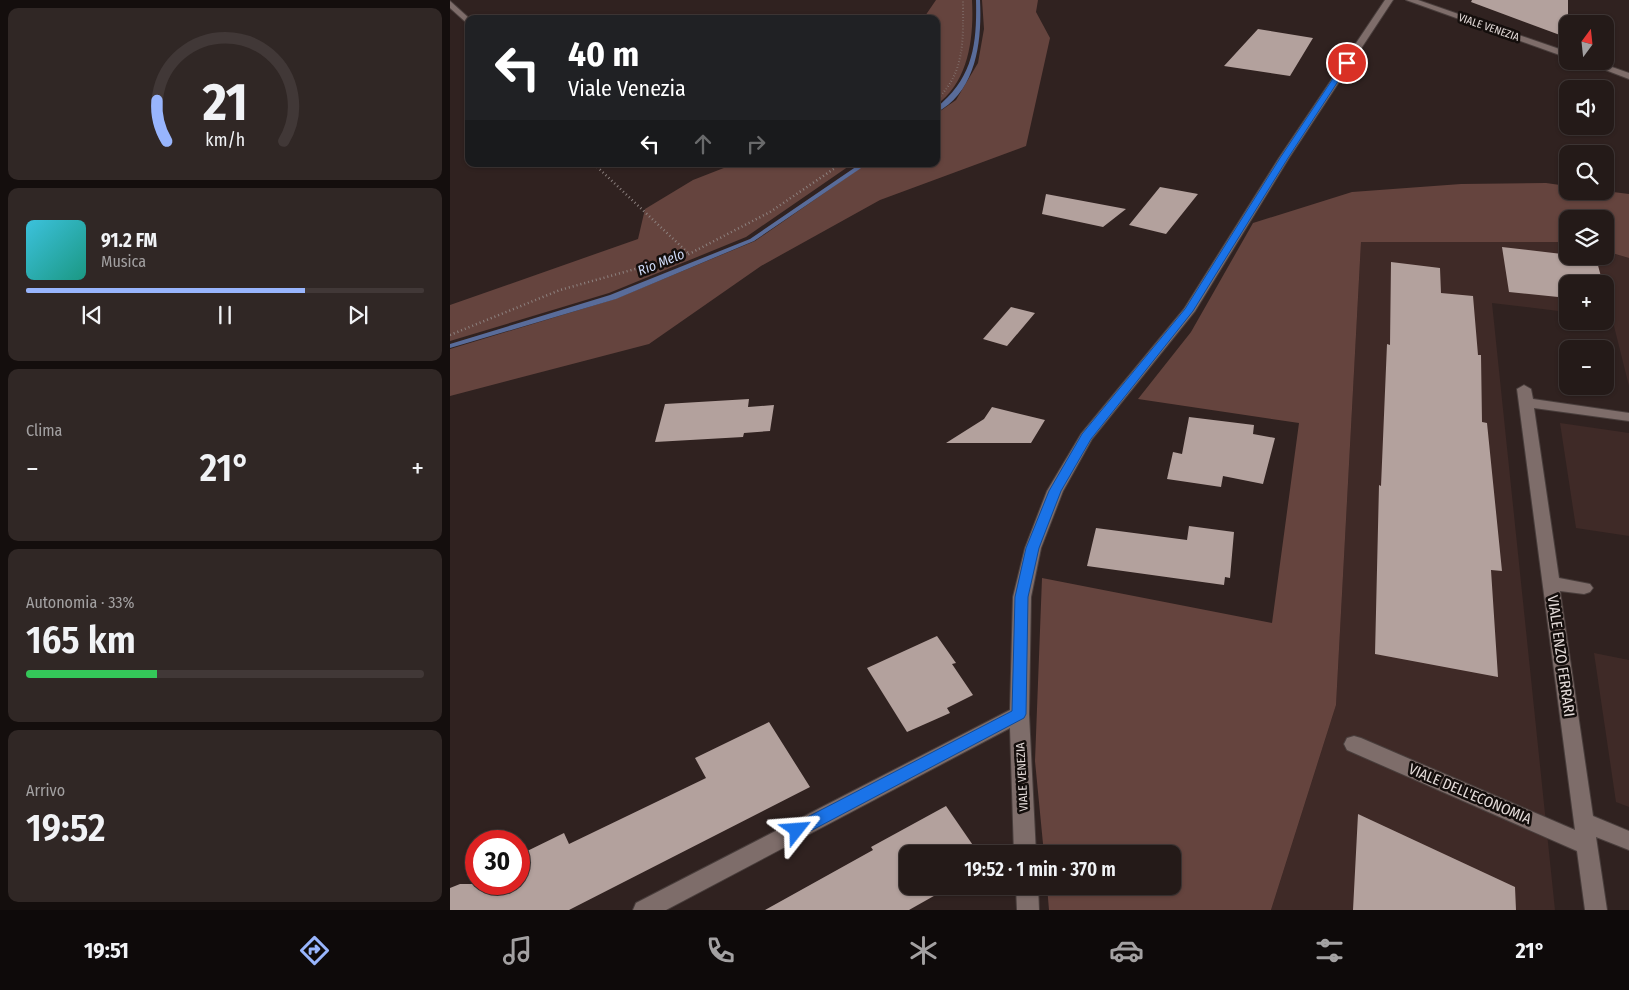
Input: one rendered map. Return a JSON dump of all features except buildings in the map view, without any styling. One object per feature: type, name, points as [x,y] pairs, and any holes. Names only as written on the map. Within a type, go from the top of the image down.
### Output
[{"type":"street","name":"VIALE VENEZIA","points":[[1025,845],[1019,714],[1022,597],[1033,548],[1055,491],[1086,437],[1189,311],[1284,158],[1389,0]]},
{"type":"street","name":"VIALE VENEZIA","points":[[1410,0],[1559,52]]},
{"type":"street","points":[[450,3],[465,19]]},
{"type":"street","points":[[1612,70],[1629,76]]},
{"type":"street","name":"VIALE ENZO FERRARI","points":[[1596,910],[1526,396],[1629,417]]},
{"type":"street","points":[[1551,583],[1584,588]]},
{"type":"street","points":[[644,910],[1019,714]]},
{"type":"street","name":"VIALE DELL'ECONOMIA","points":[[1354,744],[1587,845]]},
{"type":"street","points":[[1583,821],[1629,841]]},
{"type":"street","points":[[1027,895],[1028,910]]},
{"type":"path","points":[[940,97],[945,94],[962,62],[963,0]]},
{"type":"path","points":[[597,167],[689,254]]},
{"type":"path","points":[[450,334],[560,290],[689,254],[770,212],[837,167]]},
{"type":"shaded area","points":[[936,0],[972,0],[972,29],[967,58],[956,84],[940,101],[940,15],[926,15]]},
{"type":"shaded area","points":[[982,0],[1038,0],[1036,12],[1050,38],[1026,146],[880,200],[761,266],[649,344],[450,396],[450,349],[615,299],[755,241],[862,167],[940,167],[940,111],[956,100],[978,63],[984,29]]},
{"type":"shaded area","points":[[726,167],[848,167],[746,237],[609,293],[450,341],[450,305],[638,239],[645,209],[693,180]]},
{"type":"shaded area","points":[[1546,183],[1559,185],[1559,200],[1614,200],[1614,192],[1629,194],[1629,258],[1614,254],[1614,210],[1559,210],[1559,242],[1361,242],[1336,705],[1271,910],[1049,910],[1048,895],[1181,895],[1181,845],[1043,845],[1035,761],[1042,578],[1272,623],[1299,423],[1138,399],[1191,332],[1253,223],[1352,192],[1461,184]]},
{"type":"shaded area","points":[[1361,242],[1559,242],[1559,265],[1614,265],[1614,254],[1629,258],[1629,386],[1614,326],[1614,275],[1559,275],[1559,311],[1492,303],[1555,910],[1271,910],[1336,705]]},
{"type":"shaded area","points":[[1560,423],[1629,433],[1629,536],[1576,528]]},
{"type":"shaded area","points":[[1594,653],[1629,660],[1629,807],[1616,802]]},
{"type":"waterway","name":"Rio Melo","points":[[940,108],[959,89],[973,62],[978,33],[978,0]]},
{"type":"waterway","name":"Rio Melo","points":[[450,346],[613,297],[752,240],[860,167]]},
{"type":"route","points":[[797,830],[1019,714],[1022,597],[1033,548],[1055,491],[1086,437],[1189,311],[1284,158],[1347,63]]}]
